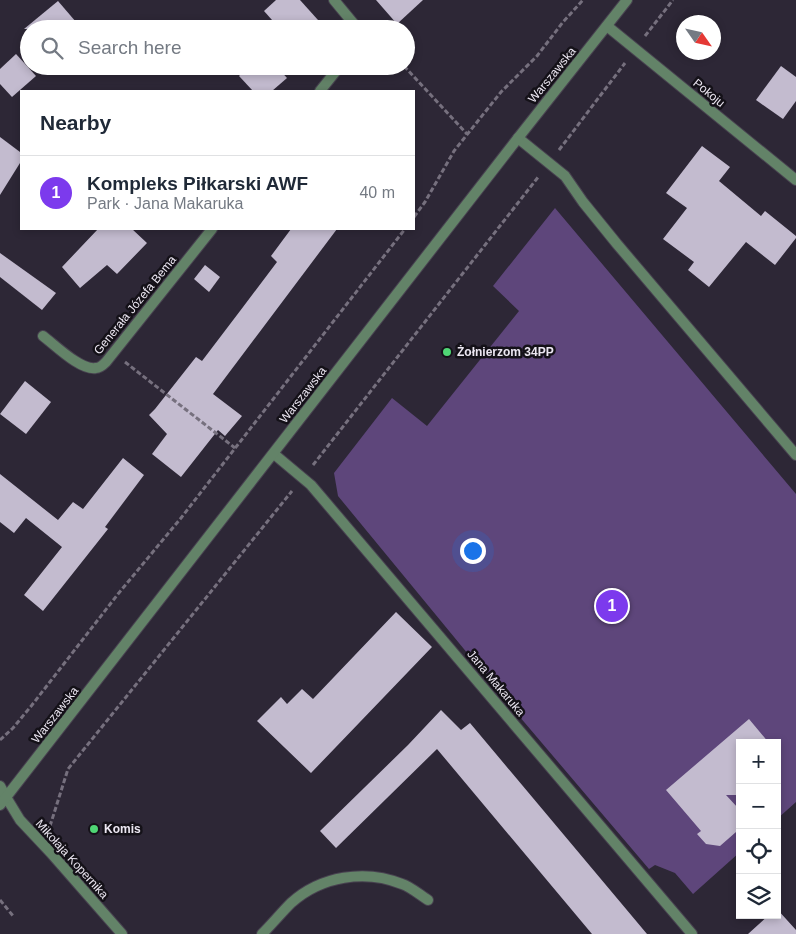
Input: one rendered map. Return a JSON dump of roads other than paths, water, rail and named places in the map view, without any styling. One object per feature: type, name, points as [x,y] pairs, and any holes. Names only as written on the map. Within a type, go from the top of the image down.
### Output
[{"type":"street","points":[[334,0],[351,20]]},
{"type":"street","name":"Warszawska","points":[[3,801],[627,0]]},
{"type":"street","name":"Pokoju","points":[[607,26],[796,180]]},
{"type":"street","points":[[321,90],[333,75]]},
{"type":"street","points":[[518,138],[565,176],[617,244],[796,455]]},
{"type":"street","name":"Generała Józefa Bema","points":[[43,336],[79,364],[90,369],[98,368],[106,362],[211,230]]},
{"type":"street","name":"Jana Makaruka","points":[[274,454],[311,484],[692,934]]},
{"type":"street","name":"Mikołaja Kopernika","points":[[0,786],[3,801],[122,934]]},
{"type":"street","points":[[262,934],[292,902],[317,886],[345,876],[384,878],[403,884],[428,900]]},
{"type":"place","name":"Żołnierzom 34PP","points":[[447,352]]},
{"type":"place","name":"Kompleks Piłkarski AWF","points":[[612,606]]},
{"type":"place","name":"Komis","points":[[94,829]]}]
